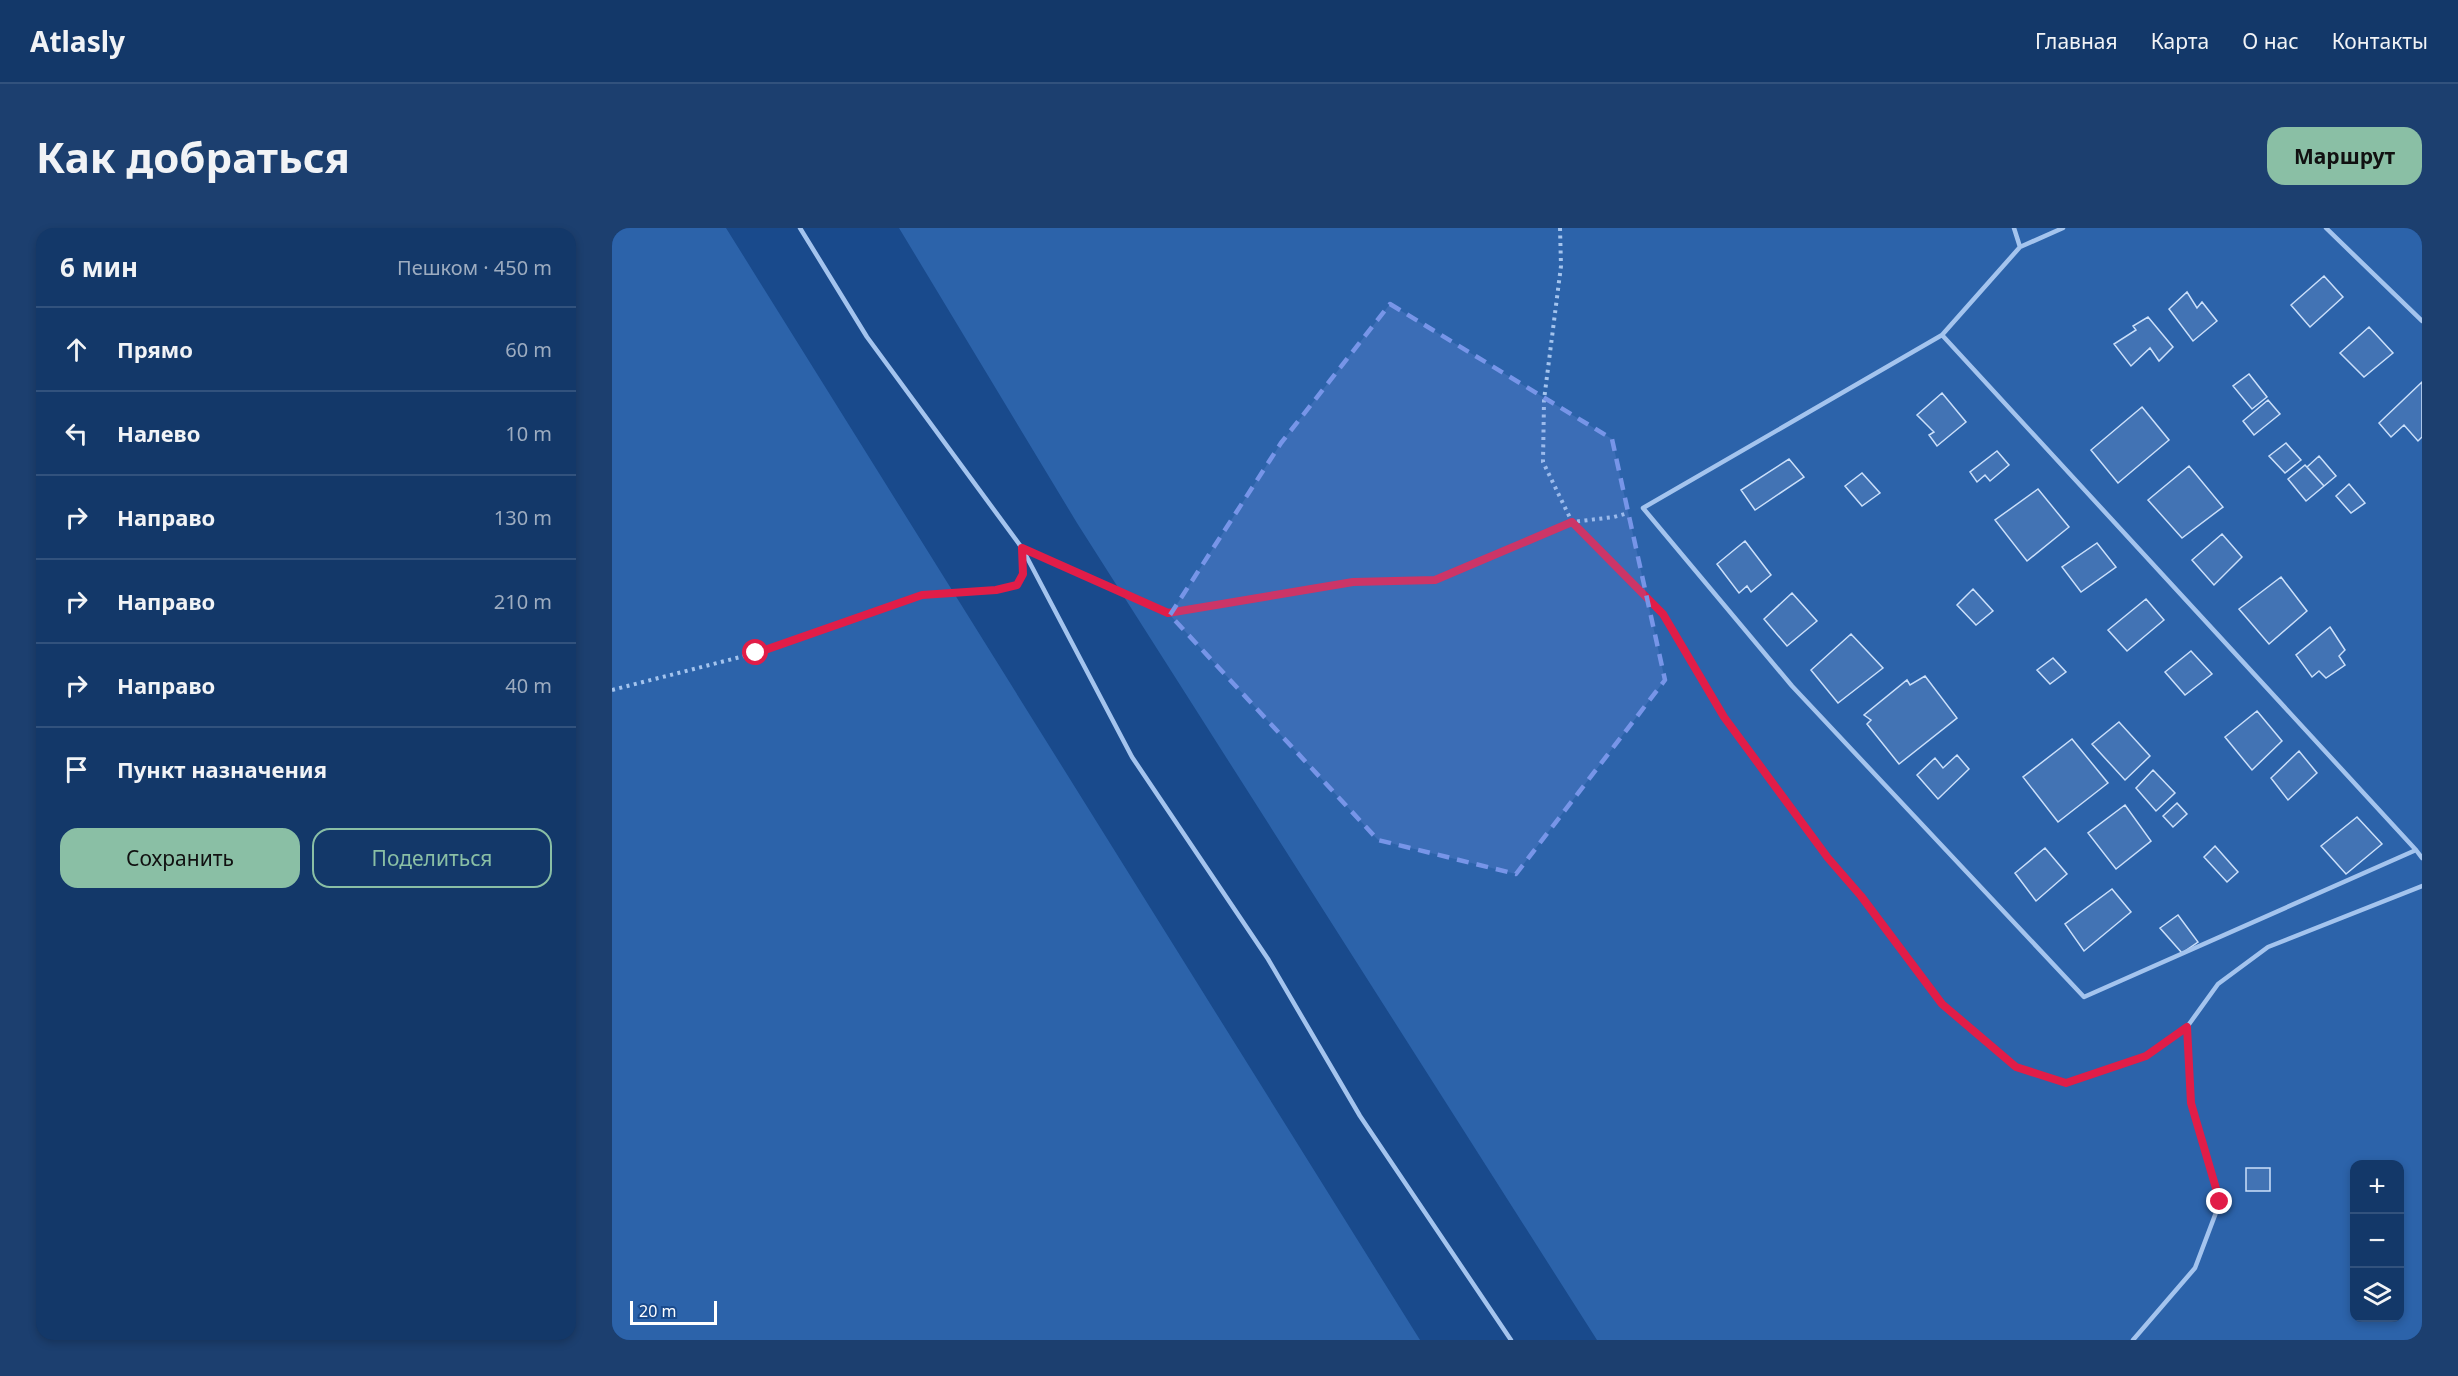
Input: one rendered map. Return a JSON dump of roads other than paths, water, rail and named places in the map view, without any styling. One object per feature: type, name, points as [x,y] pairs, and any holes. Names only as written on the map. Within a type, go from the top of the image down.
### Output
[{"type":"lane","points":[[800,228],[867,337],[1022,548],[1132,757],[1268,959],[1360,1116],[1511,1340]]},
{"type":"lane","points":[[2014,228],[2020,247]]},
{"type":"lane","points":[[2062,228],[2020,247],[1942,335],[1643,508],[1792,686],[2084,997],[2416,850]]},
{"type":"lane","points":[[2326,228],[2422,321]]},
{"type":"lane","points":[[1942,335],[2422,858]]},
{"type":"lane","points":[[2133,1340],[2195,1268],[2220,1202],[2191,1103],[2187,1027],[2218,984],[2268,947],[2422,886]]}]
